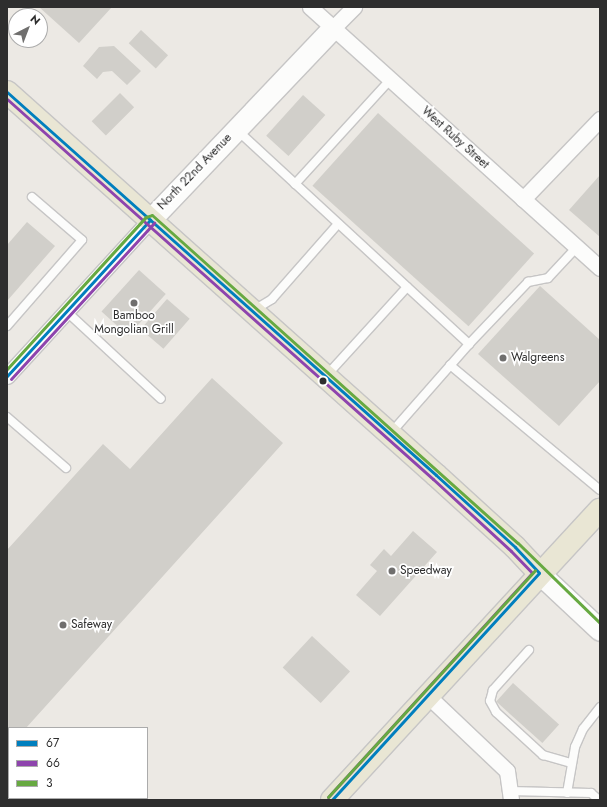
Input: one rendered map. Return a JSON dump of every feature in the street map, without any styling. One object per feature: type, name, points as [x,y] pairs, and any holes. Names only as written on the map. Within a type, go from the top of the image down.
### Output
[{"type":"main road","points":[[7,92],[515,547],[539,573]]},
{"type":"main road","points":[[332,800],[539,573],[600,510]]},
{"type":"street","name":"West Ruby Street","points":[[310,7],[600,268]]},
{"type":"street","name":"North 22nd Avenue","points":[[7,376],[150,220],[354,7]]},
{"type":"street","points":[[523,199],[600,120]]},
{"type":"street","points":[[539,573],[600,630]]},
{"type":"street","points":[[428,695],[507,771],[511,796]]},
{"type":"lane","points":[[295,184],[390,80]]},
{"type":"lane","points":[[236,130],[469,344]]},
{"type":"lane","points":[[7,326],[82,240],[32,197]]},
{"type":"lane","points":[[253,312],[272,299],[338,224]]},
{"type":"lane","points":[[390,434],[469,344],[528,282],[548,278],[577,247]]},
{"type":"lane","points":[[325,376],[407,287]]},
{"type":"lane","points":[[66,311],[161,399]]},
{"type":"lane","points":[[450,365],[600,490]]},
{"type":"lane","points":[[7,417],[66,468]]},
{"type":"lane","points":[[529,650],[493,690],[490,701],[496,712],[543,755],[571,763]]},
{"type":"lane","points":[[567,793],[571,763],[583,729],[600,707]]},
{"type":"lane","points":[[511,796],[591,793],[599,800]]},
{"type":"building","points":[[39,7],[112,7],[79,43],[48,15],[48,8]]},
{"type":"building","points":[[141,30],[168,55],[156,68],[129,43]]},
{"type":"building","points":[[114,46],[141,71],[127,85],[112,71],[103,72],[97,79],[83,66],[99,47]]},
{"type":"building","points":[[120,93],[134,107],[106,135],[92,121]]},
{"type":"building","points":[[303,95],[325,115],[288,156],[266,136]]},
{"type":"building","points":[[378,113],[534,254],[468,326],[312,186]]},
{"type":"building","points":[[600,175],[600,237],[569,210]]},
{"type":"building","points":[[27,222],[55,246],[7,301],[7,245]]},
{"type":"building","name":"Bamboo Mongolian Grill","points":[[139,270],[166,294],[128,336],[102,312]]},
{"type":"building","name":"Walgreens","points":[[540,286],[600,340],[600,381],[559,426],[478,354]]},
{"type":"building","points":[[167,299],[190,319],[163,349],[141,329]]},
{"type":"building","name":"Safeway","points":[[212,378],[283,443],[27,727],[8,727],[7,749],[7,550],[103,444],[130,469]]},
{"type":"building","name":"Speedway","points":[[413,531],[437,552],[380,616],[356,595],[377,571],[370,565],[384,549],[391,556]]},
{"type":"building","points":[[312,636],[350,671],[321,703],[283,667]]},
{"type":"building","points":[[513,683],[559,724],[542,743],[496,702]]},
{"type":"transit line","name":"67","points":[[7,92],[436,475],[515,547],[539,573],[332,800]]},
{"type":"transit line","name":"66","points":[[7,99],[433,479],[511,551],[532,573],[328,797]]},
{"type":"transit line","name":"3","points":[[7,369],[146,217],[152,215],[518,543],[600,623]]},
{"type":"transit line","name":"67","points":[[7,376],[150,220]]},
{"type":"transit line","name":"66","points":[[11,379],[154,223]]},
{"type":"transit line","name":"3","points":[[328,797],[535,570]]},
{"type":"place","name":"Bamboo Mongolian Grill","points":[[134,303]]},
{"type":"place","name":"Walgreens","points":[[503,358]]},
{"type":"place","name":"Speedway","points":[[392,571]]},
{"type":"place","name":"Safeway","points":[[63,625]]}]
